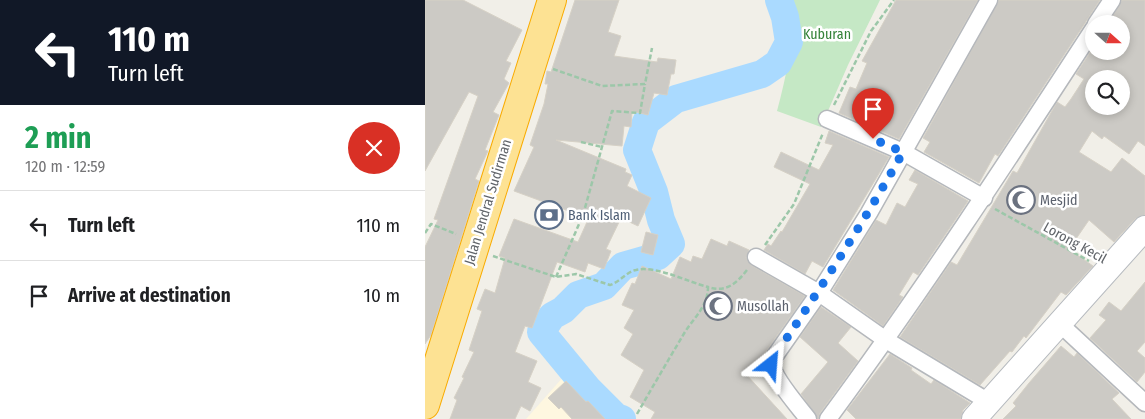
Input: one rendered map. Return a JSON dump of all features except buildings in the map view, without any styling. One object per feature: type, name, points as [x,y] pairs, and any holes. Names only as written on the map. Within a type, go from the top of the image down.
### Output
[{"type":"highway","name":"Jalan Jendral Sudirman","points":[[425,405],[552,0]]},
{"type":"main road","points":[[982,411],[1145,228]]},
{"type":"street","points":[[808,419],[776,376],[771,362],[819,293],[869,212],[989,0]]},
{"type":"street","points":[[1102,15],[1112,0]]},
{"type":"street","points":[[828,419],[887,340],[983,199],[1085,42]]},
{"type":"street","points":[[827,119],[903,152],[983,199]]},
{"type":"street","points":[[756,257],[819,293],[887,340],[982,411]]},
{"type":"street","points":[[1060,324],[1145,403]]},
{"type":"path","points":[[425,233],[431,224],[475,245],[556,277],[576,274],[609,285],[635,270],[646,268],[663,271],[683,281],[721,290],[732,286],[756,257],[794,204],[820,145],[827,119],[871,31],[894,0]]},
{"type":"path","points":[[556,277],[583,214],[612,111],[640,112],[652,48]]},
{"type":"path","points":[[532,62],[602,86],[645,84]]},
{"type":"path","points":[[581,142],[602,147]]},
{"type":"path","name":"Lorong Kecil","points":[[983,199],[1027,228],[1060,243],[1107,272]]},
{"type":"path","points":[[637,414],[689,326],[700,314],[707,297],[708,287]]},
{"type":"shaded area","points":[[564,376],[612,419],[526,419]]},
{"type":"green space","name":"Kuburan","points":[[793,0],[880,0],[848,65],[821,127],[777,111],[789,56]]},
{"type":"waterway","points":[[622,419],[616,417],[588,389],[541,332],[552,316],[563,310],[578,295],[604,286],[623,266],[658,256],[671,244],[661,220],[654,192],[637,150],[646,122],[676,99],[762,74],[778,63],[789,42],[785,17],[779,0]]},
{"type":"place","name":"Mesjid","points":[[1021,200]]},
{"type":"place","name":"Bank Islam","points":[[549,215]]},
{"type":"place","name":"Musollah","points":[[718,306]]},
{"type":"route","points":[[771,365],[772,360],[796,323],[819,293],[903,152],[873,139]]}]
